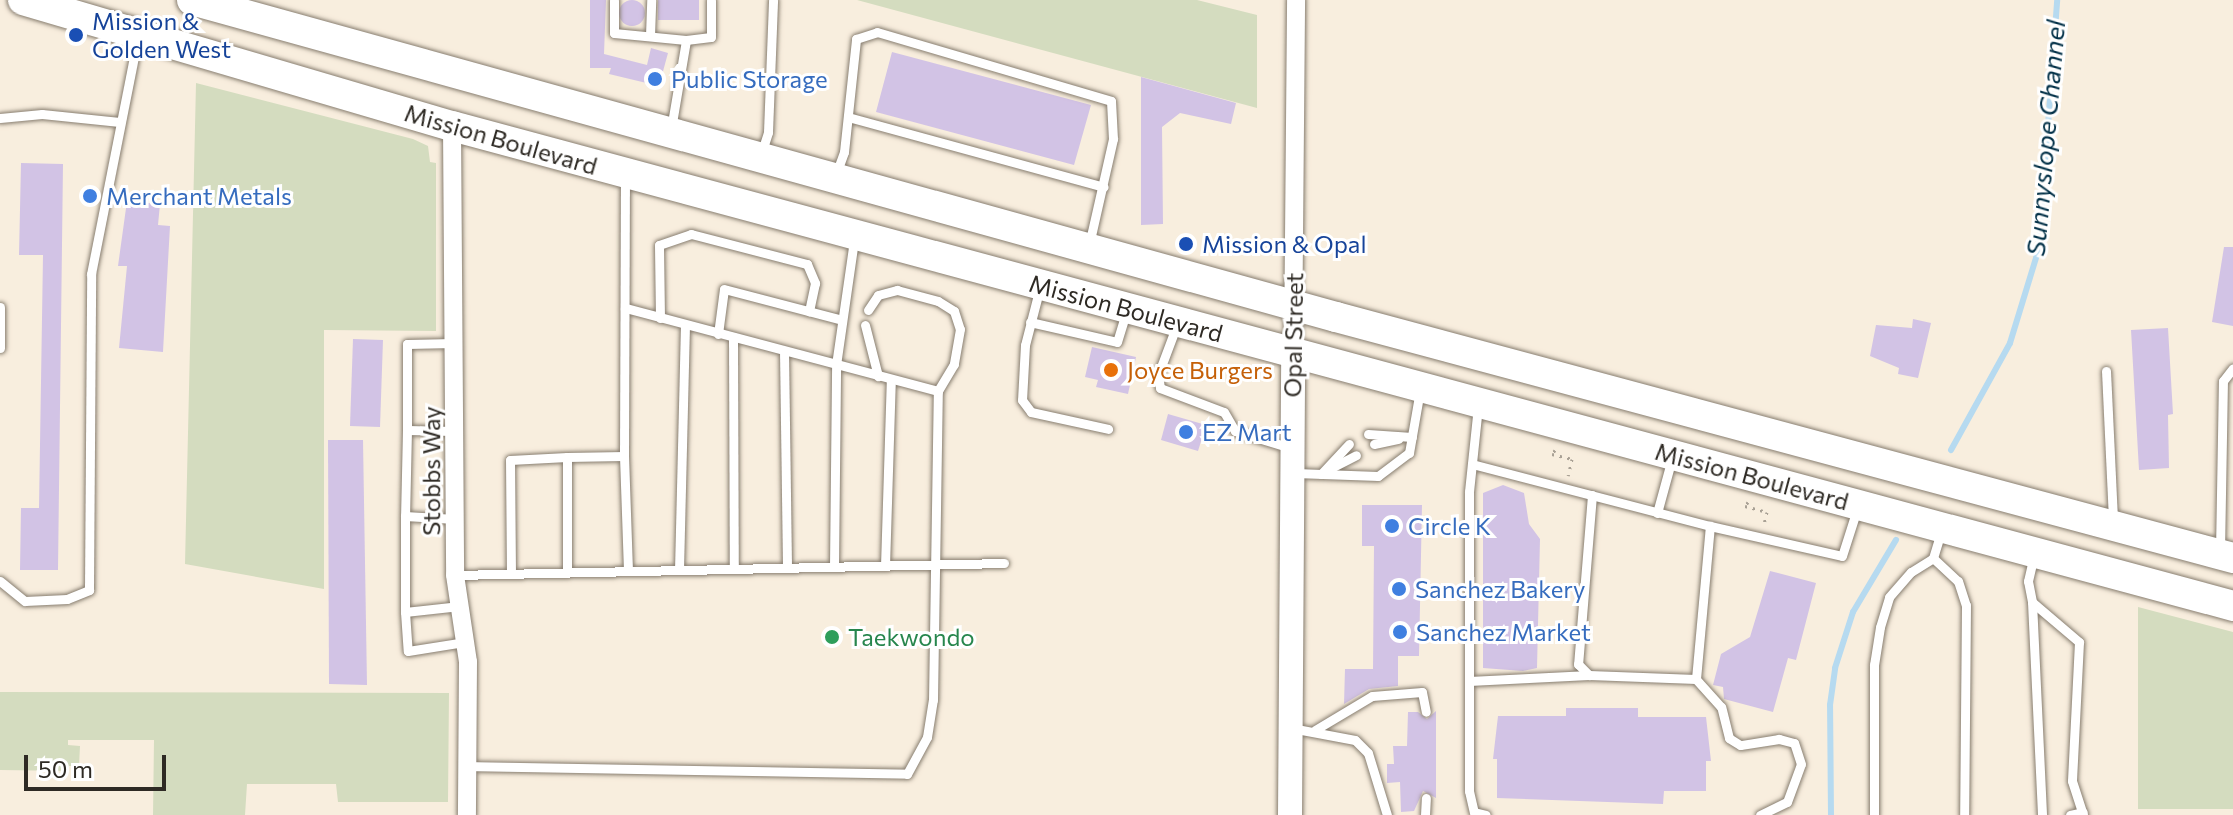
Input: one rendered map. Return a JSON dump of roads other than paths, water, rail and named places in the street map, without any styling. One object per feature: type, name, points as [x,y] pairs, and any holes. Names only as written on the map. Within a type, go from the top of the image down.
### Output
[{"type":"main road","name":"Mission Boulevard","points":[[23,0],[452,126],[2233,606]]},
{"type":"main road","name":"Mission Boulevard","points":[[192,0],[1087,248],[2226,556]]},
{"type":"street","name":"Opal Street","points":[[1290,815],[1303,729],[1291,473],[1296,0]]},
{"type":"street","name":"Stobbs Way","points":[[452,126],[455,575],[465,642],[467,815]]},
{"type":"lane","points":[[614,0],[614,33],[686,40],[711,37],[711,0]]},
{"type":"lane","points":[[650,36],[651,0]]},
{"type":"lane","points":[[760,157],[768,132],[773,0]]},
{"type":"lane","points":[[835,178],[848,117],[856,39],[877,32],[1111,101],[1113,139],[1087,248]]},
{"type":"lane","points":[[0,581],[25,601],[67,599],[89,590],[91,274],[139,34]]},
{"type":"lane","points":[[670,132],[686,40]]},
{"type":"lane","points":[[0,118],[42,114],[120,122]]},
{"type":"lane","points":[[848,117],[1104,187]]},
{"type":"lane","points":[[625,173],[624,456],[628,571]]},
{"type":"lane","points":[[660,318],[659,245],[691,234],[807,264],[815,283],[809,311]]},
{"type":"lane","points":[[834,567],[836,365],[855,235]]},
{"type":"lane","points":[[1040,286],[1030,322],[1022,400],[1031,412],[1108,429]]},
{"type":"lane","points":[[718,334],[724,289],[842,320]]},
{"type":"lane","points":[[467,766],[907,774],[927,737],[933,700],[938,391],[954,364],[960,329],[954,311],[938,301],[897,290],[878,295],[868,310]]},
{"type":"lane","points":[[0,307],[0,348]]},
{"type":"lane","points":[[625,308],[938,391]]},
{"type":"lane","points":[[1030,322],[1117,342],[1126,308]]},
{"type":"lane","points":[[1178,322],[1158,375],[1160,388],[1224,412],[1235,431],[1291,448]]},
{"type":"lane","points":[[679,570],[685,325]]},
{"type":"lane","points":[[865,325],[878,376]]},
{"type":"lane","points":[[733,337],[734,569]]},
{"type":"lane","points":[[454,343],[407,344],[405,612],[408,651],[465,642]]},
{"type":"lane","points":[[784,351],[787,568]]},
{"type":"lane","points":[[2226,556],[2223,381],[2233,368]]},
{"type":"lane","points":[[2106,371],[2113,525]]},
{"type":"lane","points":[[885,566],[891,379]]},
{"type":"lane","points":[[1291,473],[1378,476],[1409,453],[1420,387]]},
{"type":"lane","points":[[1479,403],[1472,464],[1469,791],[1474,812],[1486,815]]},
{"type":"lane","points":[[407,430],[454,431]]},
{"type":"lane","points":[[1368,434],[1412,437]]},
{"type":"lane","points":[[1374,444],[1412,437]]},
{"type":"lane","points":[[1321,474],[1349,444]]},
{"type":"lane","points":[[1321,474],[1356,455]]},
{"type":"lane","points":[[1657,513],[1673,455]]},
{"type":"lane","points":[[511,574],[510,460],[624,456]]},
{"type":"lane","points":[[567,457],[567,572]]},
{"type":"lane","points":[[1472,464],[1657,513],[1842,556],[1858,505]]},
{"type":"lane","points":[[1589,675],[1578,664],[1592,495]]},
{"type":"lane","points":[[405,516],[455,519]]},
{"type":"lane","points":[[1696,679],[1710,526]]},
{"type":"lane","points":[[1874,815],[1874,665],[1880,627],[1889,597],[1911,572],[1933,558],[1942,527]]},
{"type":"lane","points":[[2035,553],[2028,581],[2032,602],[2034,729],[2042,815]]},
{"type":"lane","points":[[1933,558],[1958,581],[1966,605],[1964,815]]},
{"type":"lane","points":[[455,575],[1004,563]]},
{"type":"lane","points":[[2032,602],[2079,642],[2072,781],[2083,813],[2070,815]]},
{"type":"lane","points":[[405,612],[460,606]]},
{"type":"lane","points":[[1469,681],[1589,675],[1696,679],[1721,707],[1729,738],[1740,745],[1779,739],[1794,743],[1801,764],[1787,802],[1760,815]]},
{"type":"lane","points":[[1303,729],[1372,696],[1422,692],[1426,712]]},
{"type":"lane","points":[[1303,729],[1355,740],[1368,753],[1387,815]]},
{"type":"lane","points":[[1425,815],[1426,798]]},
{"type":"waterway","name":"Sunnyslope Channel","points":[[1951,450],[2010,343],[2039,248],[2057,0]]},
{"type":"waterway","name":"Sunnyslope Channel","points":[[1831,815],[1830,705],[1835,668],[1853,612],[1896,540]]},
{"type":"place","name":"Mission & Golden West","points":[[76,35]]},
{"type":"place","name":"Public Storage","points":[[655,79]]},
{"type":"place","name":"Merchant Metals","points":[[90,196]]},
{"type":"place","name":"Mission & Opal","points":[[1186,244]]},
{"type":"place","name":"Joyce Burgers","points":[[1111,370]]},
{"type":"place","name":"EZ Mart","points":[[1186,432]]},
{"type":"place","name":"Circle K","points":[[1392,526]]},
{"type":"place","name":"Sanchez Bakery","points":[[1399,589]]},
{"type":"place","name":"Sanchez Market","points":[[1400,632]]},
{"type":"place","name":"Taekwondo","points":[[832,637]]}]
